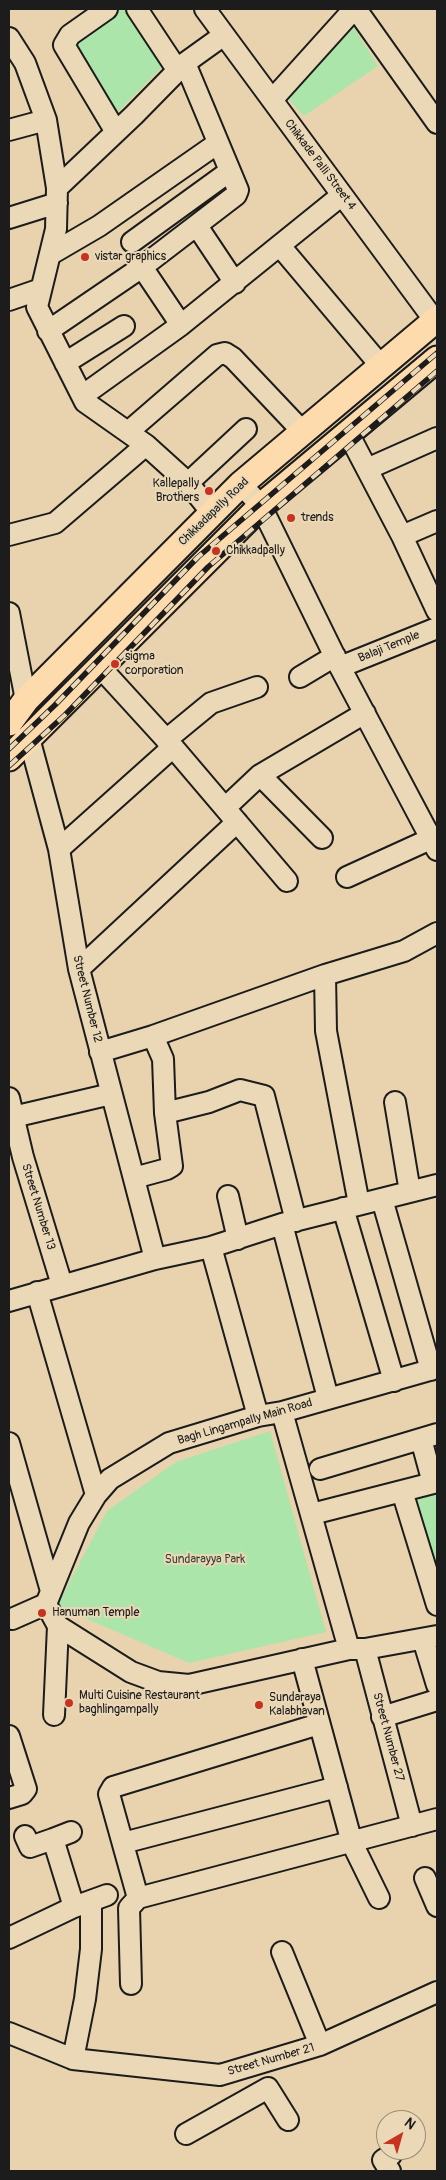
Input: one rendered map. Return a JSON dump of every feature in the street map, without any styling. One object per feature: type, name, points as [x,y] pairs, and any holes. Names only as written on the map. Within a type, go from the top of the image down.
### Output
[{"type":"main road","name":"Chikkadapally Road","points":[[9,723],[26,700],[242,484],[436,320]]},
{"type":"main road","points":[[9,758],[98,666],[261,506],[437,359]]},
{"type":"street","points":[[107,9],[70,35],[64,45],[116,132]]},
{"type":"street","points":[[48,331],[142,267],[236,195],[238,190],[182,67],[137,9]]},
{"type":"street","name":"Chikkade Palli Street 4","points":[[205,9],[342,196],[436,320]]},
{"type":"street","points":[[272,100],[355,9],[437,123]]},
{"type":"street","points":[[9,218],[57,196],[116,132],[182,67],[224,35]]},
{"type":"street","points":[[9,38],[25,63],[46,120],[57,196],[56,229],[52,254],[36,308],[85,402],[146,445],[188,483],[212,513]]},
{"type":"street","points":[[9,130],[46,120]]},
{"type":"street","points":[[52,254],[99,226],[218,143]]},
{"type":"street","points":[[132,242],[230,171]]},
{"type":"street","points":[[82,396],[181,325],[342,196]]},
{"type":"street","points":[[197,226],[235,283]]},
{"type":"street","points":[[280,246],[381,366]]},
{"type":"street","points":[[142,267],[181,325]]},
{"type":"street","points":[[9,300],[41,290]]},
{"type":"street","points":[[65,363],[124,326]]},
{"type":"street","points":[[128,432],[218,355],[224,353],[233,358],[303,432]]},
{"type":"street","points":[[188,483],[246,429]]},
{"type":"street","points":[[348,433],[402,536],[437,611]]},
{"type":"street","points":[[367,469],[437,438]]},
{"type":"street","points":[[9,534],[56,523],[146,445]]},
{"type":"street","points":[[242,484],[261,506],[365,713],[435,841],[347,877]]},
{"type":"street","points":[[402,536],[437,521]]},
{"type":"street","points":[[9,613],[26,700]]},
{"type":"street","name":"Balaji Temple","points":[[300,677],[338,661],[437,628]]},
{"type":"street","points":[[98,666],[169,743],[287,881]]},
{"type":"street","points":[[59,849],[210,703],[257,687]]},
{"type":"street","points":[[79,969],[231,815],[260,775],[365,713]]},
{"type":"street","name":"Street Number 12","points":[[30,738],[59,849],[79,969],[155,1259]]},
{"type":"street","points":[[260,775],[322,838]]},
{"type":"street","points":[[100,1052],[153,1036],[325,975],[404,951],[437,933]]},
{"type":"street","points":[[325,975],[326,1031],[351,1206],[394,1381]]},
{"type":"street","points":[[134,1178],[172,1166],[165,1113],[163,1059],[153,1036]]},
{"type":"street","points":[[165,1113],[209,1102],[240,1090],[264,1096],[289,1223],[328,1398]]},
{"type":"street","points":[[11,1107],[111,1094]]},
{"type":"street","points":[[395,1102],[410,1192]]},
{"type":"street","name":"Street Number 13","points":[[11,1107],[16,1159],[62,1286]]},
{"type":"street","points":[[9,1301],[155,1259],[211,1247],[289,1223],[437,1185]]},
{"type":"street","points":[[228,1196],[238,1239]]},
{"type":"street","points":[[382,1199],[434,1369]]},
{"type":"street","points":[[211,1247],[258,1416]]},
{"type":"street","points":[[38,1292],[96,1495]]},
{"type":"street","name":"Bagh Lingampally Main Road","points":[[48,1598],[79,1523],[96,1495],[110,1479],[169,1443],[258,1416],[282,1412],[434,1369]]},
{"type":"street","name":"Street Number 27","points":[[282,1412],[312,1514],[382,1717],[412,1826]]},
{"type":"street","points":[[312,1514],[435,1482],[429,1437],[320,1469]]},
{"type":"street","points":[[9,1443],[48,1598],[58,1626],[54,1715]]},
{"type":"street","points":[[402,1491],[437,1605]]},
{"type":"street","points":[[10,1620],[48,1598]]},
{"type":"street","points":[[58,1626],[131,1672],[158,1682],[189,1685],[302,1659],[357,1649],[364,1640],[433,1634],[437,1685]]},
{"type":"street","points":[[302,1659],[318,1724],[352,1843],[379,1898]]},
{"type":"street","points":[[382,1717],[437,1700]]},
{"type":"street","points":[[138,1898],[109,1794],[113,1787],[318,1724]]},
{"type":"street","points":[[9,1736],[26,1789],[22,1794],[9,1798]]},
{"type":"street","points":[[123,1843],[337,1787]]},
{"type":"street","points":[[131,1984],[129,1908],[138,1898],[437,1819]]},
{"type":"street","points":[[25,1836],[30,1847],[62,1836],[91,1901],[90,1949],[85,1999],[73,2059]]},
{"type":"street","points":[[425,1878],[437,1906]]},
{"type":"street","points":[[9,1938],[91,1901]]},
{"type":"street","points":[[282,1952],[320,2045]]},
{"type":"street","name":"Street Number 21","points":[[9,2033],[73,2059],[220,2074],[320,2045],[437,1992]]},
{"type":"street","points":[[186,2134],[268,2088],[288,2120]]},
{"type":"green space","points":[[115,9],[126,9],[168,61],[111,119],[66,36]]},
{"type":"green space","points":[[351,23],[378,66],[304,116],[283,93]]},
{"type":"green space","name":"Sundarayya Park","points":[[270,1431],[326,1632],[189,1663],[57,1606],[107,1511],[176,1462]]},
{"type":"green space","points":[[437,1494],[437,1586],[411,1501]]},
{"type":"railway","points":[[9,749],[55,705],[198,557],[437,353]]},
{"type":"railway","points":[[9,766],[65,715],[208,567],[437,371]]},
{"type":"place","name":"vistar graphics","points":[[85,257]]},
{"type":"place","name":"Kallepally Brothers","points":[[209,491]]},
{"type":"place","name":"trends","points":[[291,518]]},
{"type":"place","name":"Chikkadpally","points":[[216,551]]},
{"type":"place","name":"sigma corporation","points":[[115,664]]},
{"type":"place","name":"Hanuman Temple","points":[[42,1613]]},
{"type":"place","name":"Multi Cuisine Restaurant baghlingampally","points":[[69,1703]]},
{"type":"place","name":"Sundaraya Kalabhavan","points":[[259,1705]]}]
